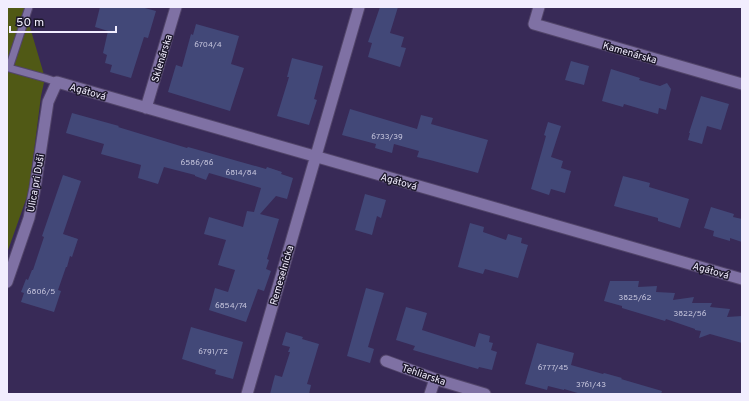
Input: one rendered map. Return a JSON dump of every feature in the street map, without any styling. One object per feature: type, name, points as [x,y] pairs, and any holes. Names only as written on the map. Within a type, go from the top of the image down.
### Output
[{"type":"street","name":"Sklenárska","points":[[146,108],[176,7]]},
{"type":"street","points":[[316,157],[359,7]]},
{"type":"street","name":"Kamenárska","points":[[539,7],[534,24],[742,84]]},
{"type":"street","name":"Agátová","points":[[57,82],[742,279]]},
{"type":"street","name":"Ulica pri Duši","points":[[7,282],[28,218],[35,188],[48,102],[57,82]]},
{"type":"street","name":"Remeselnícka","points":[[247,394],[316,157]]},
{"type":"street","name":"Tehliarska","points":[[386,361],[435,379],[485,394]]},
{"type":"street","points":[[430,394],[435,379]]},
{"type":"lane","points":[[29,7],[9,68],[57,82]]},
{"type":"green space","points":[[7,7],[24,7],[45,78],[41,96],[29,191],[7,253]]},
{"type":"building","points":[[100,7],[141,7],[156,11],[148,38],[144,37],[131,78],[110,72],[112,65],[105,63],[107,55],[103,53],[108,31],[95,27]]},
{"type":"building","points":[[380,7],[398,7],[390,33],[404,37],[401,47],[406,48],[400,67],[368,57],[372,43],[368,42]]},
{"type":"building","points":[[196,24],[239,36],[231,64],[244,68],[230,111],[168,92],[176,65],[182,67],[191,34],[193,35]]},
{"type":"building","points":[[292,58],[323,66],[314,99],[317,100],[309,125],[277,116],[289,77],[287,77]]},
{"type":"building","points":[[571,61],[589,66],[584,85],[565,80]]},
{"type":"building","points":[[611,69],[640,78],[639,80],[660,86],[667,83],[671,89],[666,110],[659,108],[658,114],[624,104],[623,107],[602,101]]},
{"type":"building","points":[[701,96],[729,104],[721,130],[707,126],[702,144],[688,140]]},
{"type":"building","points":[[350,109],[417,129],[421,115],[433,118],[431,124],[488,140],[478,173],[417,157],[419,151],[394,144],[392,153],[375,148],[376,144],[342,135]]},
{"type":"building","points":[[72,113],[119,126],[118,127],[187,148],[188,147],[266,169],[267,167],[282,172],[281,174],[293,178],[287,199],[276,196],[260,214],[279,219],[267,259],[269,260],[266,269],[271,271],[264,291],[258,289],[246,322],[209,310],[215,288],[228,292],[235,270],[218,265],[226,240],[204,234],[209,217],[243,227],[247,211],[254,212],[261,188],[209,173],[206,180],[195,175],[164,167],[158,184],[138,178],[141,165],[101,154],[104,144],[66,133]]},
{"type":"building","points":[[548,122],[561,126],[551,157],[563,161],[561,168],[571,171],[565,193],[551,189],[549,195],[531,189],[546,136],[544,135]]},
{"type":"building","points":[[63,175],[81,181],[63,234],[78,239],[72,257],[70,256],[58,290],[61,291],[54,312],[21,302],[24,293],[21,292],[26,279],[28,280],[33,270],[44,237],[42,236]]},
{"type":"building","points":[[623,176],[650,183],[649,187],[689,199],[680,228],[658,221],[658,218],[614,206]]},
{"type":"building","points":[[365,194],[386,200],[381,218],[377,216],[372,235],[355,230]]},
{"type":"building","points":[[711,207],[734,214],[733,217],[742,219],[742,242],[730,238],[730,241],[713,236],[714,231],[704,228]]},
{"type":"building","points":[[470,223],[484,227],[483,232],[506,240],[508,234],[522,238],[521,243],[528,245],[518,278],[485,269],[483,274],[458,267]]},
{"type":"building","points":[[610,281],[639,281],[638,287],[657,286],[656,292],[675,293],[673,300],[694,297],[692,303],[712,303],[710,307],[730,309],[727,317],[742,316],[742,343],[710,334],[699,338],[701,331],[666,319],[665,321],[622,308],[622,306],[604,301]]},
{"type":"building","points":[[366,288],[384,293],[368,347],[374,349],[370,363],[347,356]]},
{"type":"building","points":[[406,307],[427,313],[422,330],[475,347],[479,333],[490,336],[489,342],[493,343],[491,350],[497,352],[492,370],[479,367],[478,369],[413,350],[415,346],[396,340]]},
{"type":"building","points":[[191,327],[243,342],[233,379],[215,374],[216,370],[182,359]]},
{"type":"building","points":[[286,332],[319,344],[307,384],[311,385],[309,394],[270,394],[275,375],[282,377],[290,352],[288,352],[290,347],[282,345]]},
{"type":"building","points":[[537,343],[574,353],[571,365],[622,378],[621,379],[662,391],[661,394],[581,394],[548,386],[547,390],[525,384]]}]
